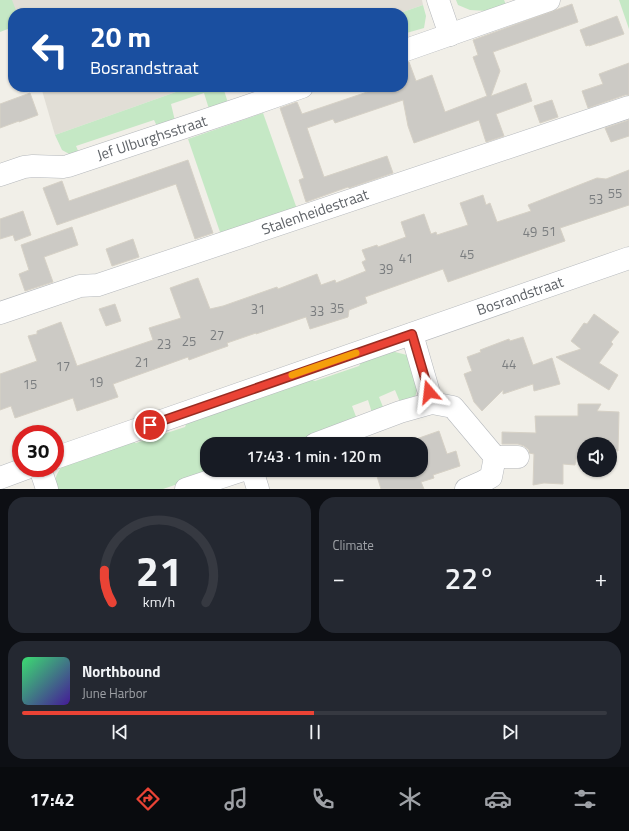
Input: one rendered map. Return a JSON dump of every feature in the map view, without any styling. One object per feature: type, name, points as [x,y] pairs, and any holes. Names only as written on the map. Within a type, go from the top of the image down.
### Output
[{"type":"street","points":[[438,0],[450,34]]},
{"type":"street","points":[[408,49],[549,0]]},
{"type":"street","name":"Jef Ulburghsstraat","points":[[0,175],[24,167],[68,166],[288,92]]},
{"type":"street","name":"Stalenheidestraat","points":[[0,313],[80,286],[98,285],[629,107]]},
{"type":"street","name":"Bosrandstraat","points":[[64,455],[629,258]]},
{"type":"street","points":[[412,334],[432,403]]},
{"type":"street","points":[[334,437],[400,412],[432,403],[453,407],[495,474]]},
{"type":"street","points":[[466,489],[495,474],[518,457]]},
{"type":"street","points":[[0,478],[12,474]]},
{"type":"street","points":[[43,477],[47,489]]},
{"type":"street","points":[[186,489],[222,477]]},
{"type":"street","points":[[254,477],[258,489]]},
{"type":"shaded area","points":[[11,0],[422,0],[423,5],[408,10],[408,8],[14,8]]},
{"type":"shaded area","points":[[42,92],[176,92],[55,135]]},
{"type":"green space","points":[[0,0],[12,0],[15,8],[8,8],[8,29],[0,32]]},
{"type":"green space","points":[[456,0],[504,0],[507,7],[487,11],[470,10],[458,5]]},
{"type":"green space","points":[[619,0],[629,0],[629,29]]},
{"type":"green space","points":[[423,5],[426,16],[424,28],[408,33],[408,10]]},
{"type":"green space","points":[[176,92],[225,92],[228,103],[209,109],[204,93],[171,104],[175,121],[157,126],[154,120],[76,146],[79,153],[71,155],[62,150],[55,135]]},
{"type":"green space","points":[[263,113],[297,209],[221,235],[188,139]]},
{"type":"green space","points":[[391,351],[407,355],[414,364],[419,383],[415,397],[402,407],[395,390],[379,397],[385,412],[373,416],[368,400],[352,406],[358,422],[315,437],[200,437],[200,476],[163,489],[55,489],[56,477],[64,477],[64,464],[66,462],[130,440],[136,443],[185,427],[188,420],[307,378],[315,381],[359,366],[363,359]]},
{"type":"building","points":[[572,4],[578,22],[493,52],[500,71],[491,96],[526,83],[532,101],[496,114],[504,136],[486,142],[479,120],[414,143],[408,126],[403,100],[335,123],[333,119],[307,128],[324,177],[387,156],[393,173],[306,202],[299,180],[304,178],[280,108],[297,102],[302,114],[367,92],[408,92],[409,62],[416,81],[432,75],[445,112],[487,96],[473,57],[478,55],[473,40]]},
{"type":"building","points":[[617,16],[624,34],[586,46],[580,30]]},
{"type":"building","points":[[629,63],[629,95],[625,95],[588,108],[582,91],[603,84],[599,74]]},
{"type":"building","points":[[30,93],[38,115],[0,128],[0,104]]},
{"type":"building","points":[[552,100],[558,117],[540,123],[534,106]]},
{"type":"building","points":[[629,120],[629,136],[611,142],[605,128]]},
{"type":"building","points":[[188,160],[213,233],[195,239],[176,184],[57,225],[43,188],[62,181],[69,201]]},
{"type":"building","points":[[629,170],[629,205],[560,228],[565,241],[448,282],[443,269],[365,297],[367,303],[349,310],[348,317],[310,329],[306,317],[227,343],[228,346],[189,360],[188,357],[113,384],[118,397],[77,411],[73,398],[15,418],[11,406],[0,410],[0,374],[37,361],[28,336],[37,334],[37,331],[61,322],[77,366],[153,340],[149,328],[181,318],[170,288],[198,278],[210,309],[223,306],[277,287],[278,289],[317,274],[321,285],[335,280],[336,283],[366,271],[362,262],[366,260],[362,250],[377,245],[378,247],[406,237],[401,222],[424,214],[431,234],[436,232],[437,235],[468,225],[460,203],[483,195],[486,205],[490,203],[497,222],[531,211],[528,205],[597,178],[606,179]]},
{"type":"building","points":[[23,211],[31,235],[15,241],[13,235],[0,239],[0,219]]},
{"type":"building","points":[[72,227],[78,245],[44,257],[53,282],[25,291],[19,274],[29,270],[21,245]]},
{"type":"building","points":[[133,239],[139,257],[112,266],[106,249]]},
{"type":"building","points":[[115,304],[121,321],[106,326],[99,309]]},
{"type":"building","points":[[594,314],[619,332],[611,342],[613,344],[599,363],[618,375],[609,390],[556,357],[581,349],[571,341],[584,323],[587,324]]},
{"type":"building","points":[[523,337],[533,365],[552,358],[560,384],[534,391],[533,384],[503,394],[503,390],[482,411],[474,402],[464,374],[472,371],[467,357],[481,352],[480,350],[509,339],[510,341]]},
{"type":"building","points":[[578,404],[601,404],[597,411],[619,412],[618,451],[617,437],[577,437],[577,459],[575,465],[563,464],[563,484],[544,483],[533,485],[534,454],[529,453],[529,450],[518,444],[502,444],[502,432],[536,433],[535,416],[578,416]]},
{"type":"building","points":[[439,431],[447,454],[456,451],[460,466],[433,475],[434,478],[421,482],[424,489],[381,489],[377,477],[428,477],[428,437],[422,437]]},
{"type":"slow traffic","points":[[292,375],[356,353]]},
{"type":"route","points":[[150,425],[412,334],[429,392]]}]
